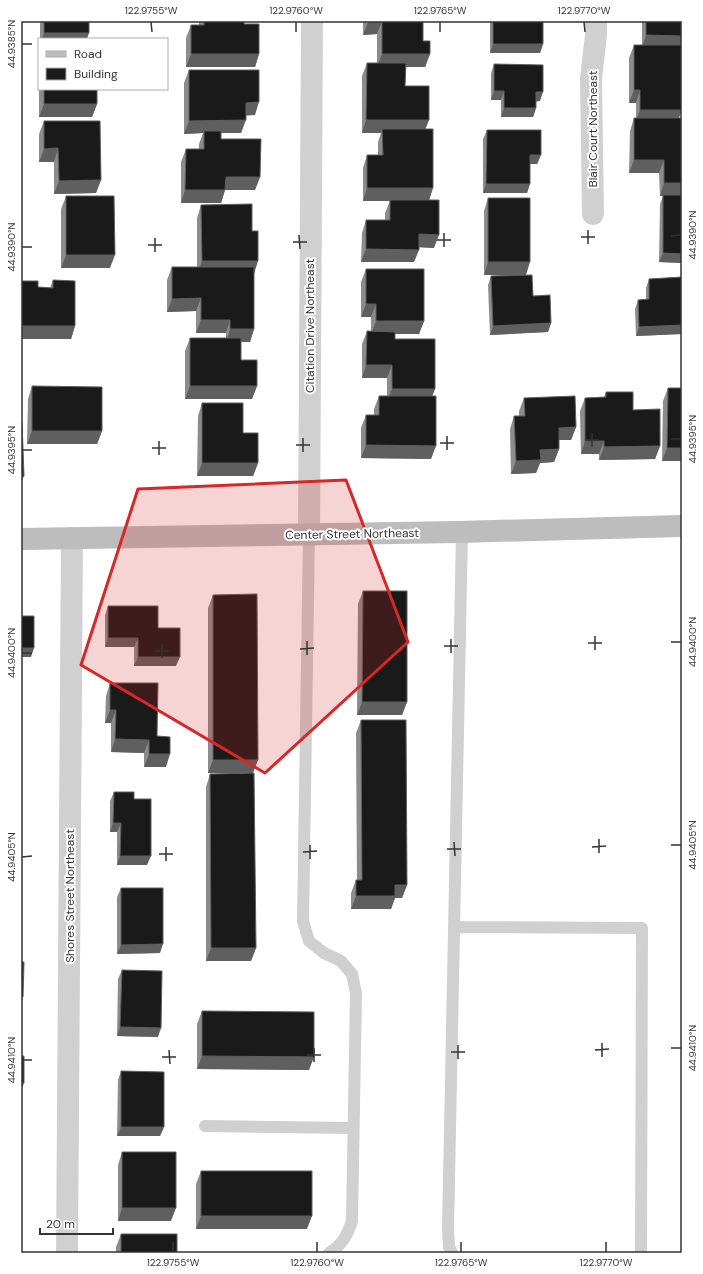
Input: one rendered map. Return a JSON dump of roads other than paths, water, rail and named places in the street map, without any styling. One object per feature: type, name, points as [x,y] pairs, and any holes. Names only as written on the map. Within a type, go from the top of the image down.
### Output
[{"type":"main road","name":"Center Street Northeast","points":[[21,539],[462,532],[682,526]]},
{"type":"street","name":"Citation Drive Northeast","points":[[309,534],[312,21]]},
{"type":"street","name":"Blair Court Northeast","points":[[593,214],[591,78],[596,35],[596,21]]},
{"type":"street","name":"Shores Street Northeast","points":[[67,1253],[72,538]]},
{"type":"lane","points":[[452,1253],[449,1247],[448,1229],[462,532]]},
{"type":"lane","points":[[309,534],[303,921],[309,941],[324,953],[341,961],[352,974],[356,993],[352,1221],[347,1237],[337,1248],[329,1253]]},
{"type":"lane","points":[[454,927],[642,928],[641,1253]]},
{"type":"lane","points":[[205,1126],[353,1128]]}]
